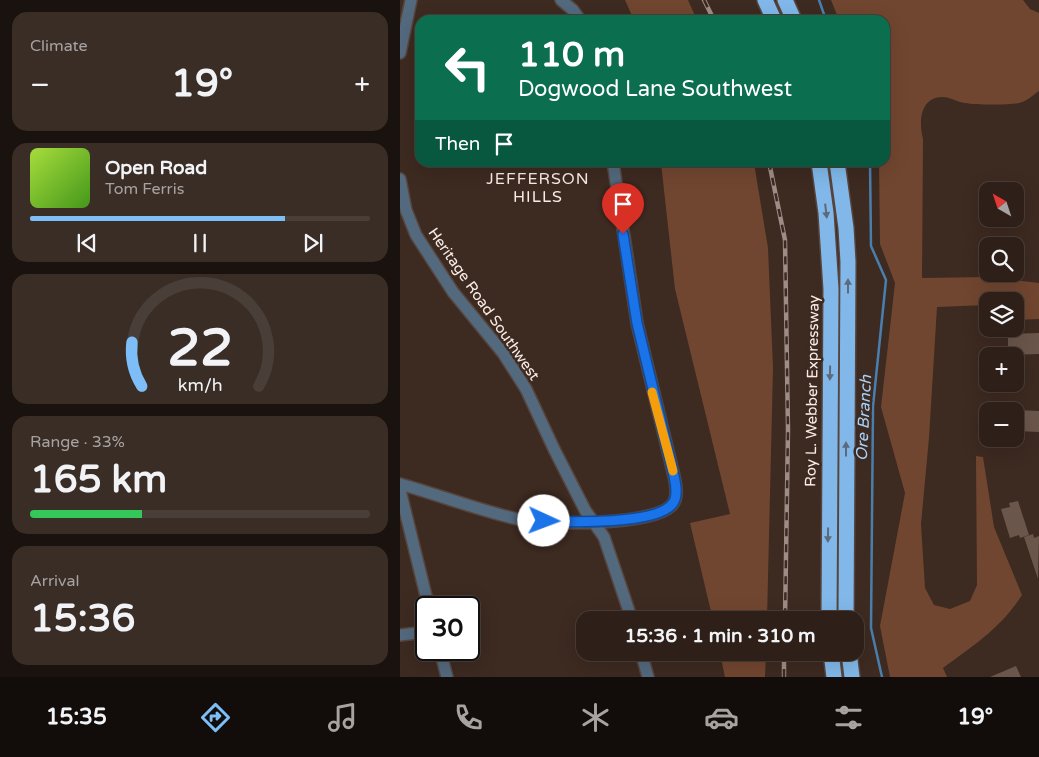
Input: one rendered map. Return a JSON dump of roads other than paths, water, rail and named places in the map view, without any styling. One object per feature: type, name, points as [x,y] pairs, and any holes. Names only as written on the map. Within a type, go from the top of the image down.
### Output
[{"type":"highway","points":[[765,0],[772,15]]},
{"type":"highway","points":[[785,0],[792,15]]},
{"type":"highway","name":"Roy L. Webber Expressway","points":[[819,167],[826,213],[830,289],[829,611]]},
{"type":"highway","points":[[838,167],[846,228],[848,262],[846,611]]},
{"type":"highway","points":[[832,661],[834,677]]},
{"type":"highway","points":[[850,661],[852,677]]},
{"type":"street","points":[[400,53],[411,0]]},
{"type":"street","points":[[561,0],[576,15]]},
{"type":"street","points":[[400,484],[516,518],[536,521],[595,523],[642,517],[667,509],[674,503],[676,496],[674,476],[637,323],[613,167]]},
{"type":"street","name":"Heritage Road Southwest","points":[[400,179],[406,210],[416,235],[453,292],[516,371],[585,510],[604,538],[629,611]]},
{"type":"street","points":[[400,490],[426,596]]},
{"type":"street","points":[[400,635],[415,633]]},
{"type":"street","points":[[443,661],[447,677]]},
{"type":"street","points":[[644,661],[648,677]]},
{"type":"waterway","name":"Ore Branch","points":[[819,0],[824,15]]},
{"type":"waterway","name":"Ore Branch","points":[[870,167],[871,246],[886,280],[873,406],[871,628],[882,677]]},
{"type":"railway","points":[[704,0],[712,15]]},
{"type":"railway","points":[[770,167],[785,240],[788,430],[785,611]]},
{"type":"railway","points":[[784,661],[784,677]]},
{"type":"district","name":"JEFFERSON HILLS","points":[[538,187]]}]
